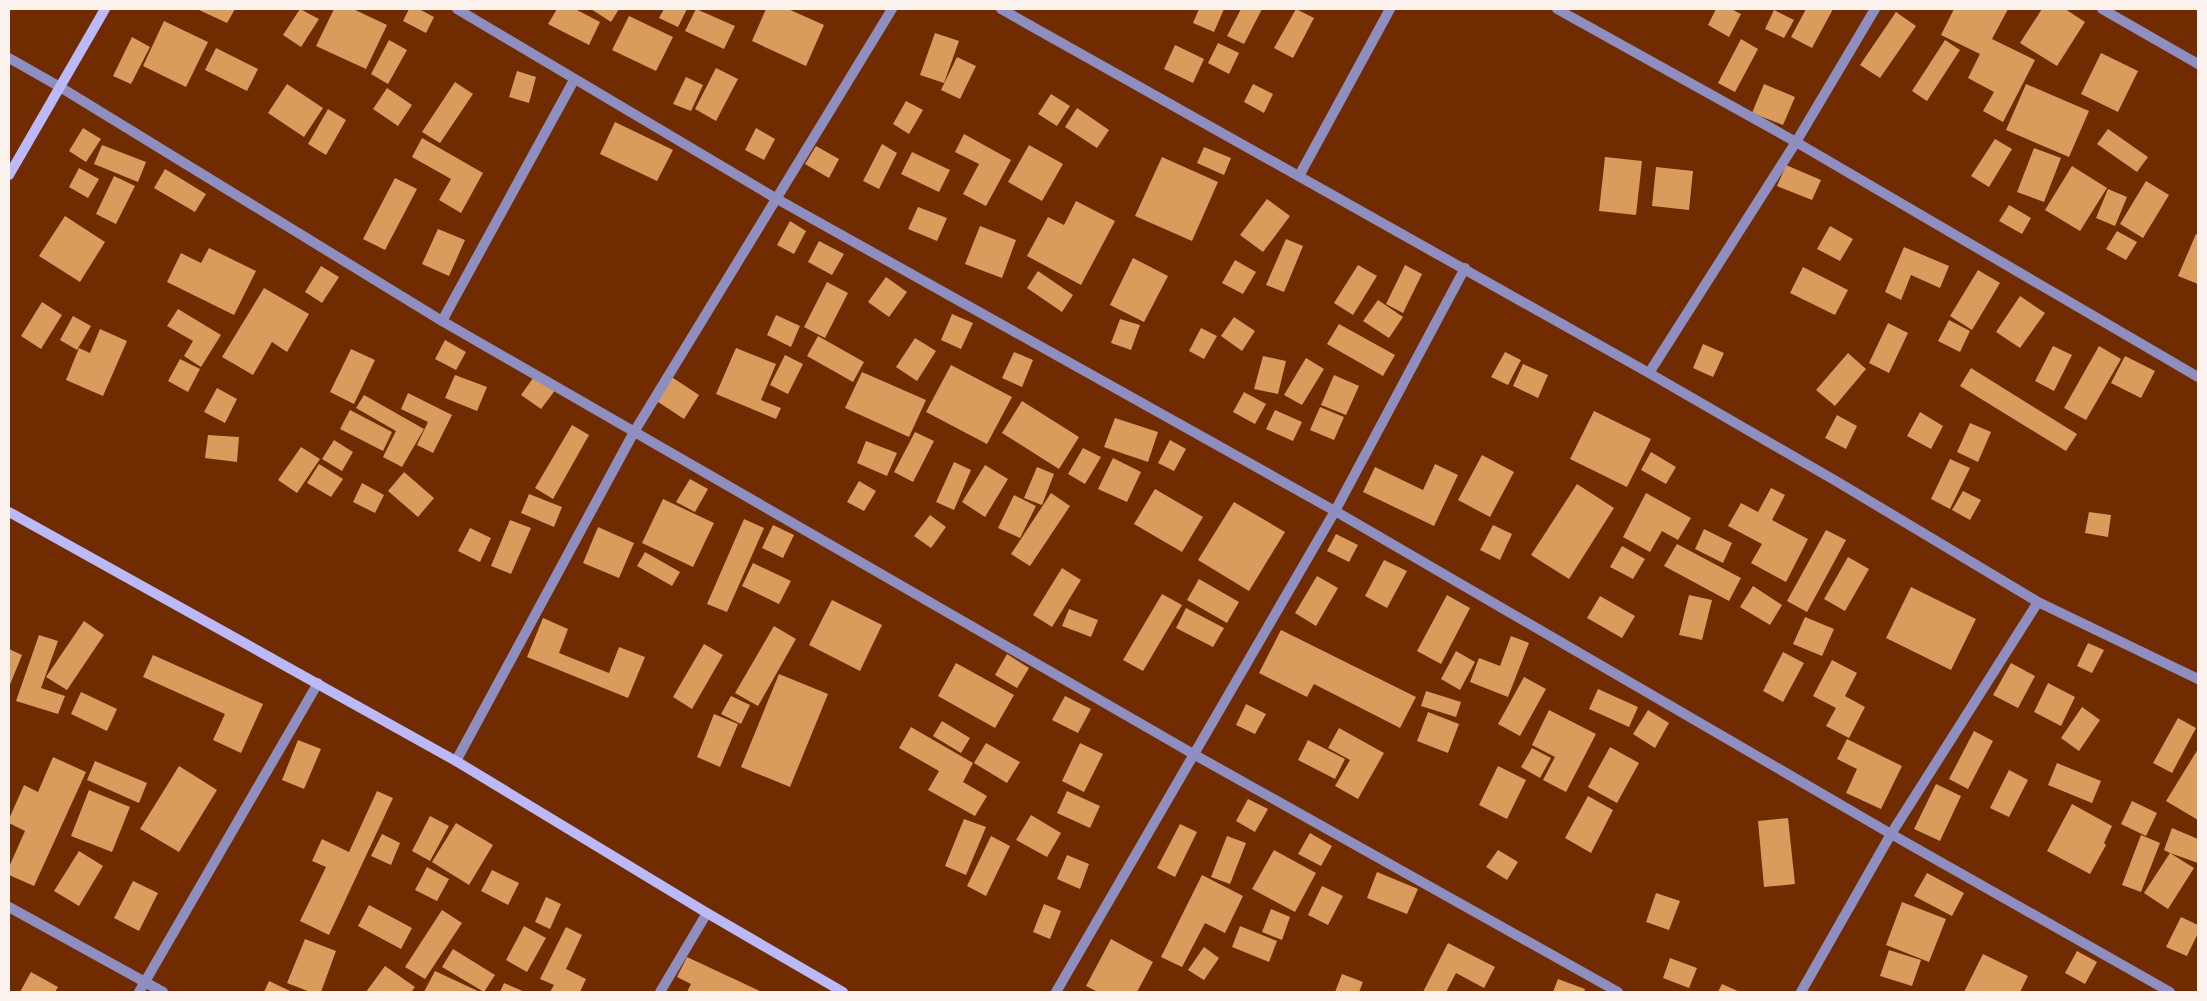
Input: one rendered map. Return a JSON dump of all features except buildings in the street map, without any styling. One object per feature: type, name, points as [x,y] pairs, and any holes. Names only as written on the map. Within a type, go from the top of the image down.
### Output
[{"type":"main road","points":[[9,175],[105,9]]},
{"type":"main road","points":[[9,512],[456,761],[707,913],[844,992]]},
{"type":"street","points":[[457,9],[777,199],[1336,511],[1891,834],[2170,992]]},
{"type":"street","points":[[456,761],[634,432],[892,9]]},
{"type":"street","points":[[1001,9],[1117,76],[1465,268],[1836,481],[2038,602],[2198,679]]},
{"type":"street","points":[[1300,176],[1390,9]]},
{"type":"street","points":[[1557,9],[1796,142],[2198,376]]},
{"type":"street","points":[[1649,374],[1796,142],[1875,9]]},
{"type":"street","points":[[2102,9],[2198,64]]},
{"type":"street","points":[[9,58],[60,87],[442,321],[1195,755],[1618,992]]},
{"type":"street","points":[[442,321],[574,80]]},
{"type":"street","points":[[1056,992],[1336,511],[1465,268]]},
{"type":"street","points":[[1801,992],[1891,834],[2038,602]]},
{"type":"street","points":[[139,992],[318,683]]},
{"type":"street","points":[[9,907],[163,992]]},
{"type":"street","points":[[660,992],[707,913]]}]
